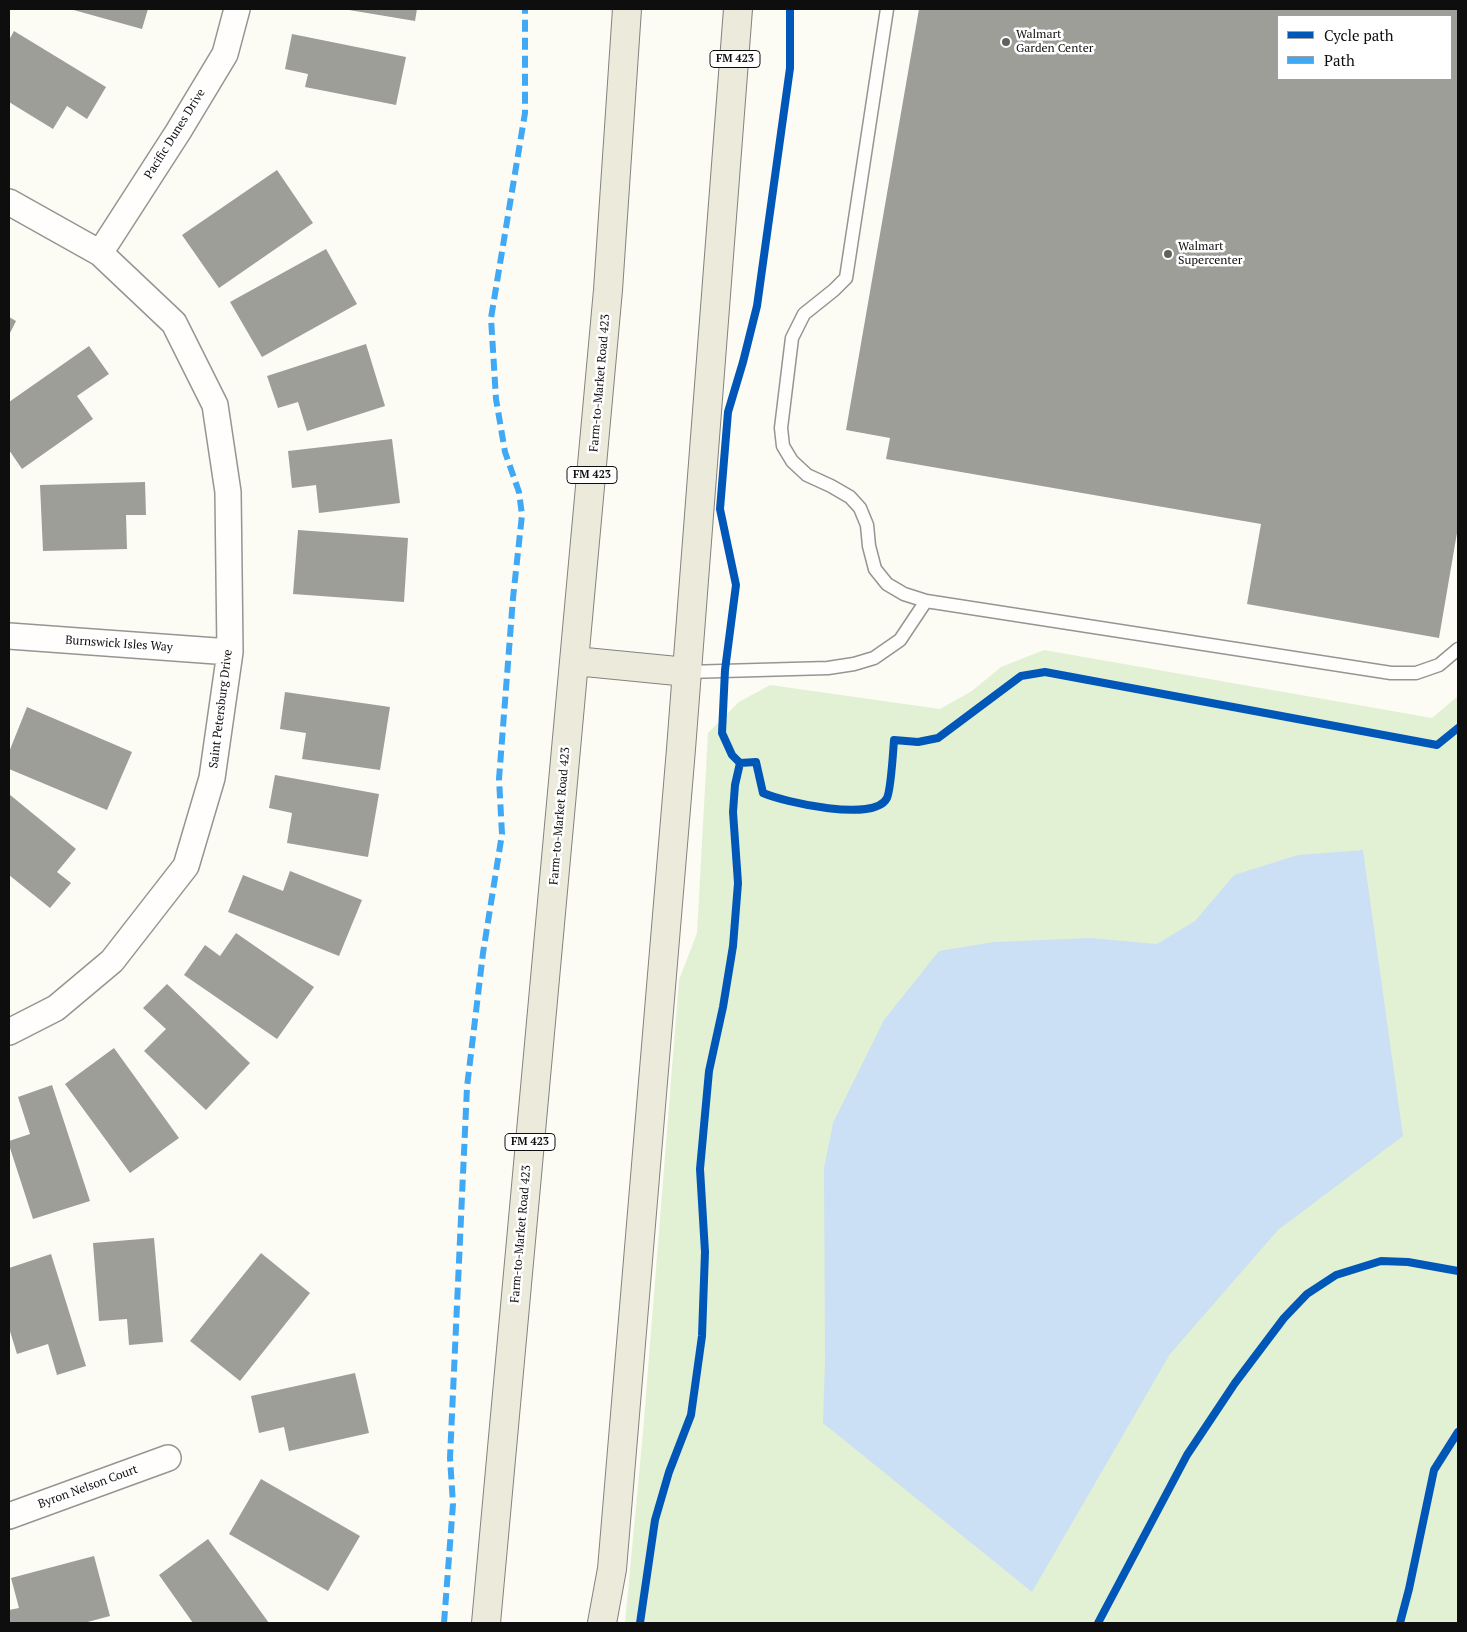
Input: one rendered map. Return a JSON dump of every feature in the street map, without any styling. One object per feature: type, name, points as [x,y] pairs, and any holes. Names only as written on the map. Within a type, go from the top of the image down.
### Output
[{"type":"main road","name":"Farm-to-Market Road 423","points":[[486,1623],[608,290],[627,9]]},
{"type":"main road","name":"FM 423","points":[[602,1623],[612,1569],[687,672],[738,9]]},
{"type":"main road","points":[[575,661],[687,672]]},
{"type":"street","name":"Pacific Dunes Drive","points":[[100,253],[178,132],[225,54],[237,9]]},
{"type":"street","name":"Saint Petersburg Drive","points":[[9,202],[100,253],[174,323],[215,405],[228,492],[230,652],[212,778],[186,866],[112,962],[56,1008],[9,1032]]},
{"type":"street","name":"Burnswick Isles Way","points":[[9,636],[230,652]]},
{"type":"street","name":"Byron Nelson Court","points":[[9,1516],[168,1458]]},
{"type":"lane","points":[[887,9],[846,278],[804,314],[792,338],[781,428],[783,446],[792,461],[807,475],[850,497],[860,508],[867,525],[869,546],[875,569],[887,584],[904,594],[926,600],[1391,673],[1416,673],[1439,664],[1458,650]]},
{"type":"lane","points":[[687,672],[828,668],[854,664],[874,658],[900,640],[926,600]]},
{"type":"green space","points":[[1044,650],[1432,718],[1458,696],[1458,1623],[625,1623],[643,1432],[679,980],[697,933],[708,733],[739,702],[770,685],[940,709],[972,691],[1001,667]]},
{"type":"water","points":[[1363,850],[1403,1136],[1278,1230],[1170,1354],[1032,1592],[823,1423],[825,1360],[824,1168],[833,1123],[884,1020],[939,951],[994,942],[1090,938],[1157,944],[1195,921],[1234,875],[1298,855]]},
{"type":"building","points":[[70,9],[148,9],[142,29]]},
{"type":"building","points":[[343,9],[417,9],[415,21]]},
{"type":"building","name":"Walmart Supercenter","points":[[919,9],[1458,9],[1458,527],[1439,638],[1247,604],[1261,524],[886,459],[890,438],[846,430]]},
{"type":"building","points":[[14,31],[106,87],[87,119],[67,106],[53,129],[9,102],[9,40]]},
{"type":"building","points":[[292,34],[406,57],[396,105],[305,87],[308,74],[285,69]]},
{"type":"building","points":[[277,170],[313,223],[219,288],[182,235]]},
{"type":"building","points":[[326,249],[357,304],[262,357],[230,302]]},
{"type":"building","points":[[9,317],[16,321],[9,335]]},
{"type":"building","points":[[366,344],[385,406],[307,431],[298,402],[278,408],[267,376]]},
{"type":"building","points":[[89,346],[109,374],[77,396],[93,419],[22,469],[9,450],[9,402]]},
{"type":"building","points":[[392,439],[400,503],[319,513],[316,485],[292,488],[288,451]]},
{"type":"building","points":[[145,482],[146,515],[126,515],[127,549],[43,551],[40,485]]},
{"type":"building","points":[[298,530],[408,538],[404,602],[293,594]]},
{"type":"building","points":[[285,692],[390,707],[380,770],[302,759],[306,733],[280,729]]},
{"type":"building","points":[[27,707],[132,752],[107,810],[9,769],[9,752]]},
{"type":"building","points":[[275,775],[379,794],[368,857],[287,843],[292,813],[269,808]]},
{"type":"building","points":[[9,794],[76,849],[57,872],[71,883],[50,908],[9,875]]},
{"type":"building","points":[[290,871],[362,900],[339,956],[228,912],[243,875],[283,891]]},
{"type":"building","points":[[236,933],[314,987],[277,1039],[184,975],[205,945],[220,956]]},
{"type":"building","points":[[167,984],[250,1063],[206,1110],[144,1051],[166,1029],[143,1008]]},
{"type":"building","points":[[114,1048],[179,1138],[130,1173],[65,1084]]},
{"type":"building","points":[[52,1085],[90,1201],[33,1219],[9,1141],[30,1134],[18,1097]]},
{"type":"building","points":[[154,1238],[163,1342],[129,1345],[127,1319],[99,1321],[93,1243]]},
{"type":"building","points":[[261,1253],[310,1293],[240,1381],[190,1341]]},
{"type":"building","points":[[51,1254],[86,1366],[57,1375],[48,1344],[17,1354],[9,1328],[9,1268]]},
{"type":"building","points":[[355,1373],[369,1433],[289,1451],[284,1427],[259,1433],[251,1396]]},
{"type":"building","points":[[261,1479],[360,1536],[328,1591],[229,1534]]},
{"type":"building","points":[[208,1539],[269,1623],[193,1623],[159,1575]]},
{"type":"building","points":[[94,1556],[110,1616],[84,1623],[9,1623],[9,1610],[19,1608],[11,1578]]},
{"type":"marked path","points":[[444,1623],[453,1504],[450,1458],[467,1087],[483,953],[502,834],[499,779],[513,598],[522,515],[519,492],[505,452],[496,399],[491,318],[525,113],[525,9]]},
{"type":"cycle path","points":[[640,1623],[655,1520],[669,1472],[691,1415],[702,1336],[705,1252],[700,1169],[709,1071],[723,1007],[733,946],[738,883],[733,812],[735,785],[740,763],[732,755],[722,733],[725,670],[736,585],[720,509],[728,412],[757,306],[790,68],[790,9]]},
{"type":"cycle path","points":[[740,763],[756,762],[763,793],[808,805],[848,810],[866,809],[879,805],[887,798],[892,770],[894,740],[918,742],[938,738],[1021,676],[1045,672],[1437,745],[1458,728]]},
{"type":"cycle path","points":[[1098,1623],[1187,1455],[1235,1383],[1284,1318],[1307,1294],[1336,1275],[1381,1261],[1408,1262],[1458,1271]]},
{"type":"cycle path","points":[[1400,1623],[1434,1470],[1458,1432]]},
{"type":"place","name":"Walmart Garden Center","points":[[1006,42]]},
{"type":"place","name":"Walmart Supercenter","points":[[1168,254]]}]
